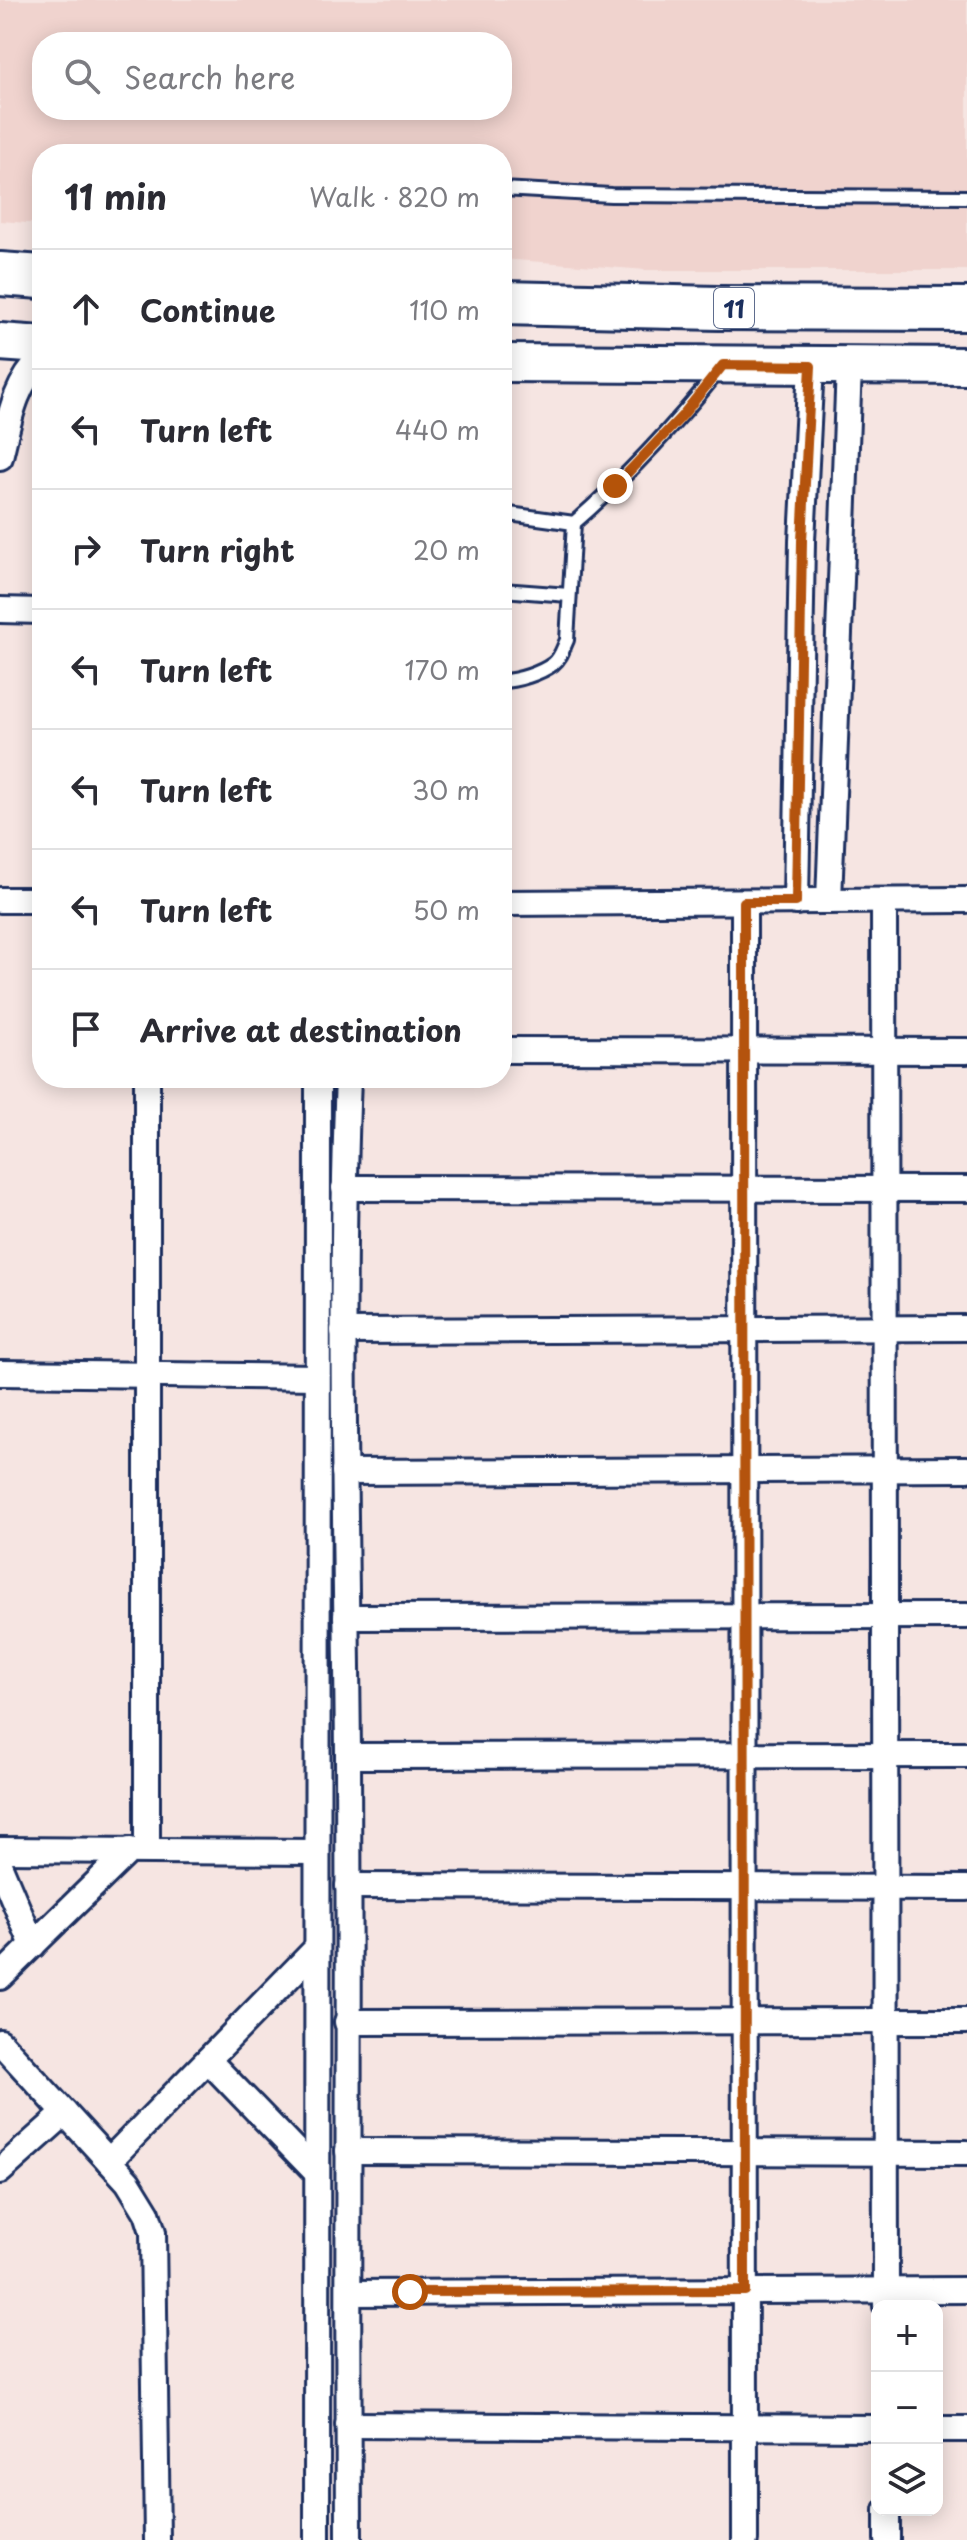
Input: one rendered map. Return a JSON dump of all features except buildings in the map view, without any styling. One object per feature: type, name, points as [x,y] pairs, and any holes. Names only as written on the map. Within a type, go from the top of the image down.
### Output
[{"type":"highway","points":[[0,274],[32,276]]},
{"type":"highway","name":"11","points":[[512,303],[967,309]]},
{"type":"main road","points":[[0,342],[32,344]]},
{"type":"main road","points":[[512,363],[967,366]]},
{"type":"street","points":[[796,902],[804,510],[811,366]]},
{"type":"street","points":[[829,901],[849,366]]},
{"type":"street","points":[[0,457],[17,391],[32,368]]},
{"type":"street","points":[[804,510],[843,509]]},
{"type":"street","points":[[0,610],[32,611]]},
{"type":"street","points":[[801,632],[840,631]]},
{"type":"street","points":[[797,860],[831,859]]},
{"type":"street","points":[[0,900],[32,900]]},
{"type":"street","points":[[512,903],[967,900]]},
{"type":"street","points":[[884,901],[886,2298]]},
{"type":"street","points":[[744,902],[745,2540]]},
{"type":"street","points":[[512,1050],[967,1051]]},
{"type":"street","points":[[0,1977],[138,1850],[147,1374],[147,1088]]},
{"type":"street","points":[[317,2540],[318,1088]]},
{"type":"street","points":[[348,1088],[343,1331],[348,1756],[349,2540]]},
{"type":"street","points":[[344,1188],[967,1189]]},
{"type":"street","points":[[343,1331],[967,1328]]},
{"type":"street","points":[[0,1373],[317,1377]]},
{"type":"street","points":[[344,1472],[967,1469]]},
{"type":"street","points":[[346,1617],[967,1616]]},
{"type":"street","points":[[348,1756],[967,1755]]},
{"type":"street","points":[[0,1850],[316,1852]]},
{"type":"street","points":[[0,1867],[33,1945]]},
{"type":"street","points":[[348,1886],[967,1888]]},
{"type":"street","points":[[109,2161],[316,1949]]},
{"type":"street","points":[[347,2022],[967,2021]]},
{"type":"street","points":[[0,2042],[137,2195],[153,2232],[157,2540]]},
{"type":"street","points":[[208,2060],[316,2172]]},
{"type":"street","points":[[0,2171],[65,2113]]},
{"type":"street","points":[[348,2151],[967,2153]]},
{"type":"street","points":[[349,2293],[745,2291],[886,2298],[967,2290]]},
{"type":"street","points":[[348,2425],[871,2428]]},
{"type":"street","points":[[943,2429],[967,2429]]},
{"type":"street","points":[[887,2516],[887,2540]]},
{"type":"lane","points":[[512,190],[611,195],[967,197]]},
{"type":"lane","points":[[512,679],[553,664],[567,640],[574,523],[655,447],[723,365]]},
{"type":"lane","points":[[512,514],[574,523]]},
{"type":"lane","points":[[512,591],[569,595]]},
{"type":"shaded area","points":[[0,0],[967,0],[967,270],[647,270],[512,260],[512,144],[32,144],[32,223],[0,221]]},
{"type":"route","points":[[410,2292],[745,2291],[744,902],[796,902],[802,541],[811,366],[723,365],[655,447],[615,486]]}]
